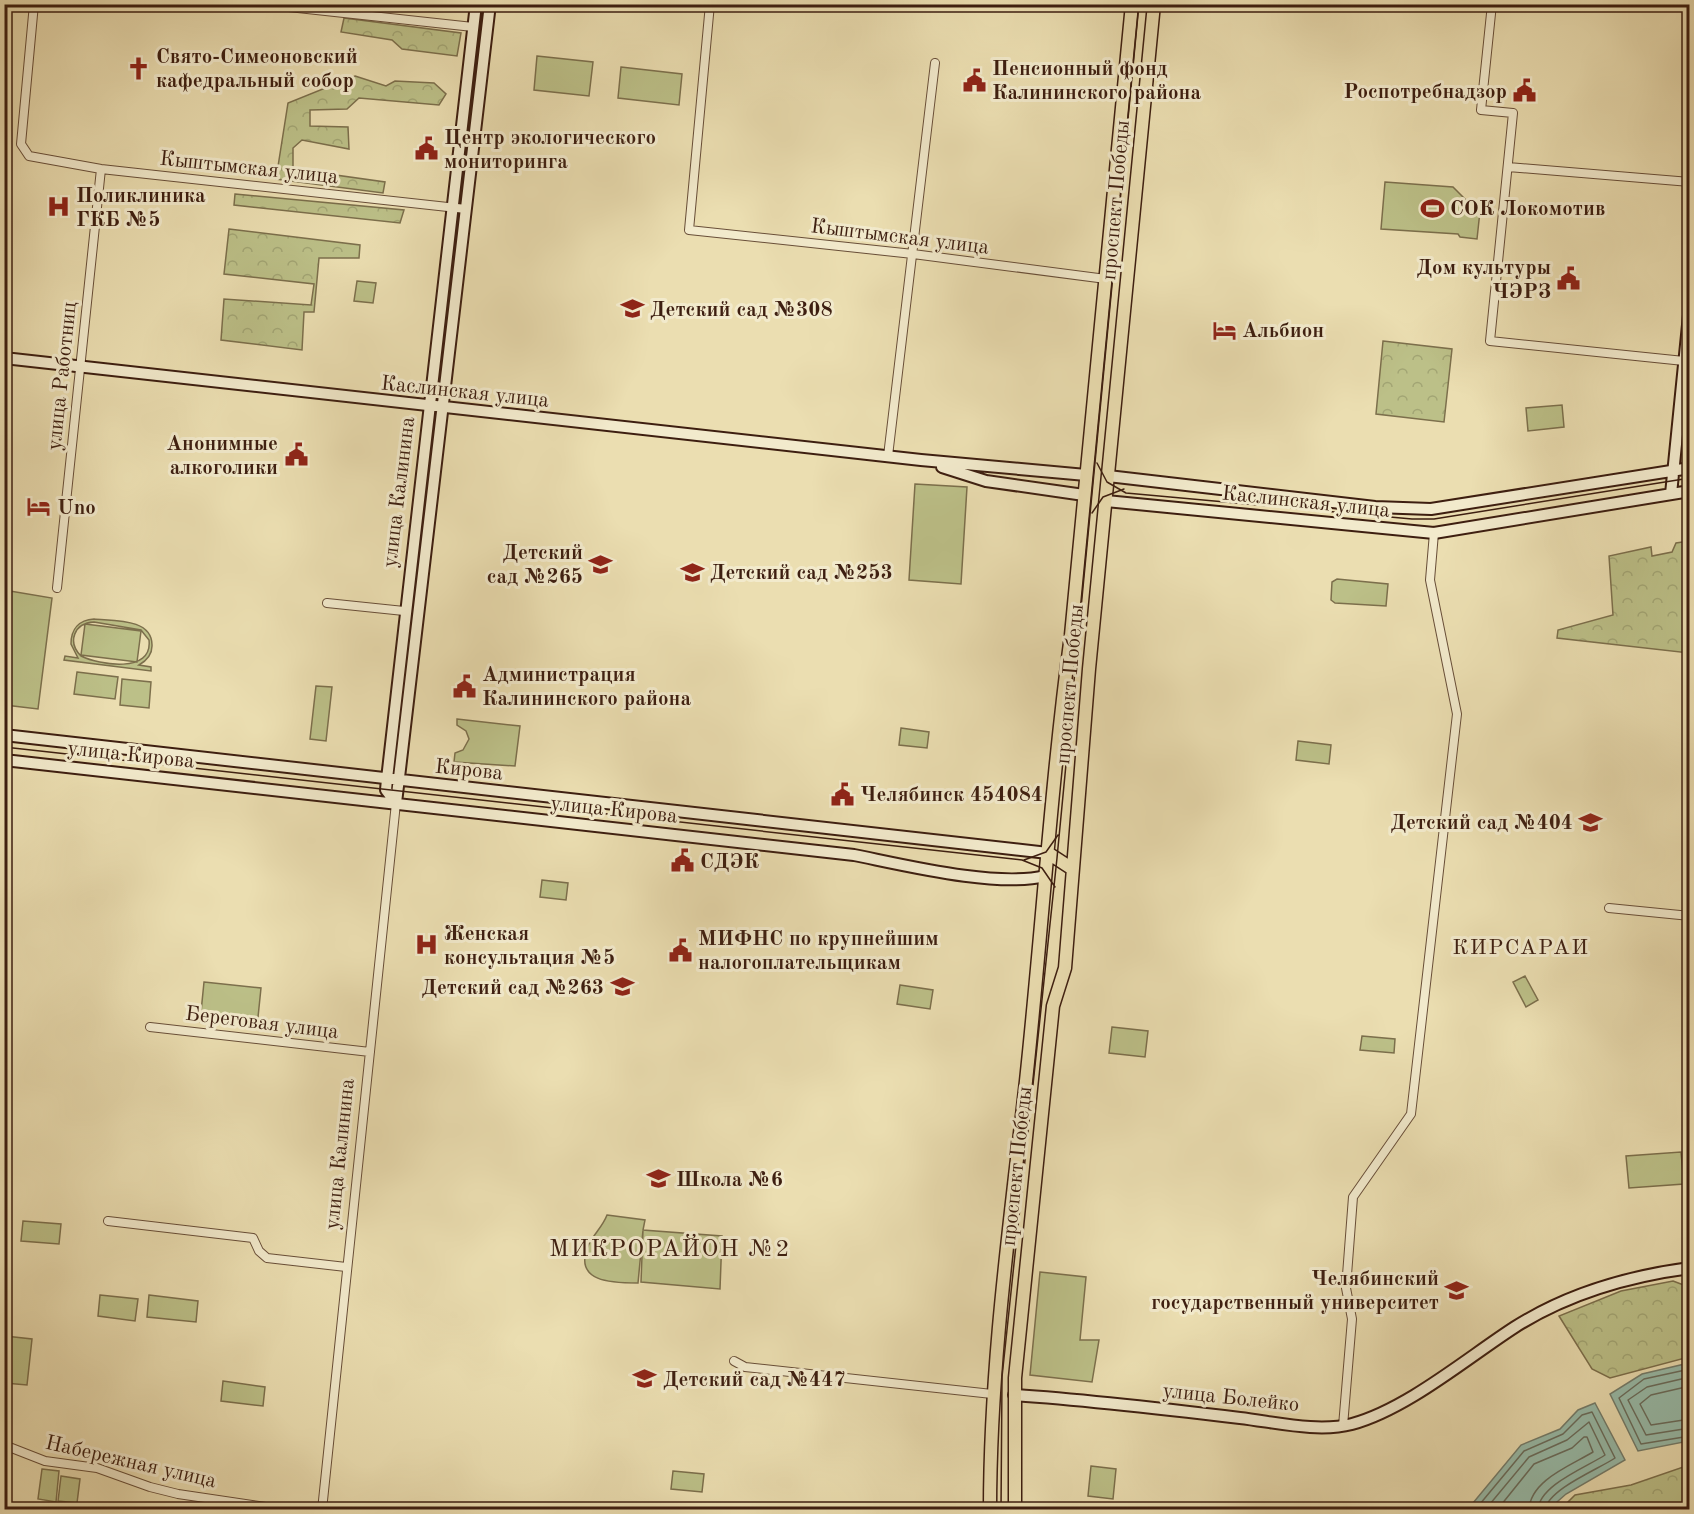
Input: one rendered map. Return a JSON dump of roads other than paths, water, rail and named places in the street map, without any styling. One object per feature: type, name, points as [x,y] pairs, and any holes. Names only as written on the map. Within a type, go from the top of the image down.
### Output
[{"type":"main road","name":"улица Калинина","points":[[396,802],[386,790],[387,779],[404,612],[476,4]]},
{"type":"main road","name":"улица Калинина","points":[[396,802],[490,4]]},
{"type":"main road","name":"проспект Победы","points":[[990,1509],[992,1394],[1132,4]]},
{"type":"main road","name":"проспект Победы","points":[[1015,1509],[1014,1395],[1025,1267],[1053,1006],[1065,968],[1071,907],[1071,868],[1154,4]]},
{"type":"main road","points":[[1671,494],[1689,305]]},
{"type":"main road","name":"Каслинская улица","points":[[4,358],[921,460],[1108,476],[1375,507],[1431,509],[1689,468]]},
{"type":"main road","name":"Каслинская улица","points":[[921,460],[986,481],[1084,495],[1106,501],[1434,532],[1689,492]]},
{"type":"main road","name":"Кирова","points":[[4,735],[1048,853]]},
{"type":"main road","name":"улица Кирова","points":[[4,760],[396,802],[854,855],[907,867],[991,877],[1022,880],[1071,868]]},
{"type":"main road","points":[[1048,853],[1071,868]]},
{"type":"main road","name":"улица Болейко","points":[[992,1394],[1089,1401],[1312,1426],[1343,1426],[1394,1406],[1516,1326],[1552,1306],[1612,1284],[1689,1268]]},
{"type":"street","name":"Кыштымская улица","points":[[34,4],[21,144],[29,156],[101,169],[466,209]]},
{"type":"street","points":[[261,4],[473,27]]},
{"type":"street","name":"Кыштымская улица","points":[[710,4],[689,230],[913,254],[1106,279]]},
{"type":"street","points":[[1492,4],[1481,110],[1513,113],[1490,341],[1684,361]]},
{"type":"street","points":[[888,456],[935,63]]},
{"type":"street","points":[[1508,167],[1689,183]]},
{"type":"street","name":"улица Работниц","points":[[57,588],[101,169]]},
{"type":"street","points":[[1343,1426],[1352,1319],[1346,1288],[1353,1197],[1411,1114],[1457,714],[1430,580],[1434,532]]},
{"type":"street","points":[[327,603],[404,612]]},
{"type":"street","name":"улица Калинина","points":[[322,1509],[396,802]]},
{"type":"street","points":[[1609,908],[1689,916]]},
{"type":"street","name":"Береговая улица","points":[[150,1027],[370,1052]]},
{"type":"street","points":[[108,1221],[253,1238],[259,1251],[267,1258],[346,1267]]},
{"type":"street","name":"улица Болейко","points":[[734,1361],[745,1367],[992,1394]]},
{"type":"street","name":"Набережная улица","points":[[4,1445],[45,1461],[97,1468],[150,1487],[178,1494],[286,1509]]},
{"type":"water","points":[[1689,1363],[1689,1441],[1638,1451],[1610,1394],[1642,1374]]},
{"type":"water","points":[[1595,1403],[1625,1460],[1566,1494],[1549,1509],[1468,1509],[1521,1445],[1560,1429],[1578,1410]]},
{"type":"tram line","points":[[1001,1510],[1002,1377],[1057,858],[1139,4]]},
{"type":"tram line","points":[[1097,463],[1107,482],[1126,493],[1412,519],[1434,519],[1690,478]]},
{"type":"tram line","points":[[1092,513],[1103,497],[1124,489]]},
{"type":"tram line","points":[[4,747],[1022,860],[1042,868],[1055,887]]},
{"type":"tram line","points":[[1024,860],[1046,852],[1058,835]]},
{"type":"place","name":"Свято-Симеоновский кафедральный собор","points":[[138,68]]},
{"type":"place","name":"Пенсионный фонд Калининского района","points":[[974,80]]},
{"type":"place","name":"Роспотребнадзор","points":[[1525,91]]},
{"type":"place","name":"Центр экологического мониторинга","points":[[426,149]]},
{"type":"place","name":"Поликлиника ГКБ №5","points":[[58,207]]},
{"type":"place","name":"СОК Локомотив","points":[[1432,208]]},
{"type":"place","name":"Дом культуры ЧЭРЗ","points":[[1569,279]]},
{"type":"place","name":"Детский сад №308","points":[[632,309]]},
{"type":"place","name":"Альбион","points":[[1224,330]]},
{"type":"place","name":"Анонимные алкоголики","points":[[296,455]]},
{"type":"place","name":"Uno","points":[[39,507]]},
{"type":"place","name":"Детский сад №265","points":[[601,564]]},
{"type":"place","name":"Детский сад №253","points":[[692,572]]},
{"type":"place","name":"Администрация Калининского района","points":[[464,686]]},
{"type":"place","name":"Челябинск 454084","points":[[842,794]]},
{"type":"place","name":"Детский сад №404","points":[[1591,822]]},
{"type":"place","name":"СДЭК","points":[[682,861]]},
{"type":"place","name":"Женская консультация №5","points":[[426,945]]},
{"type":"place","name":"МИФНС по крупнейшим налогоплательщикам","points":[[680,950]]},
{"type":"place","name":"Детский сад №263","points":[[622,987]]},
{"type":"place","name":"Школа №6","points":[[658,1179]]},
{"type":"place","name":"Челябинский государственный университет","points":[[1457,1290]]},
{"type":"place","name":"Детский сад №447","points":[[645,1379]]},
{"type":"district","name":"КИРСАРАИ","points":[[1521,946]]},
{"type":"district","name":"МИКРОРАЙОН №2","points":[[670,1248]]}]
